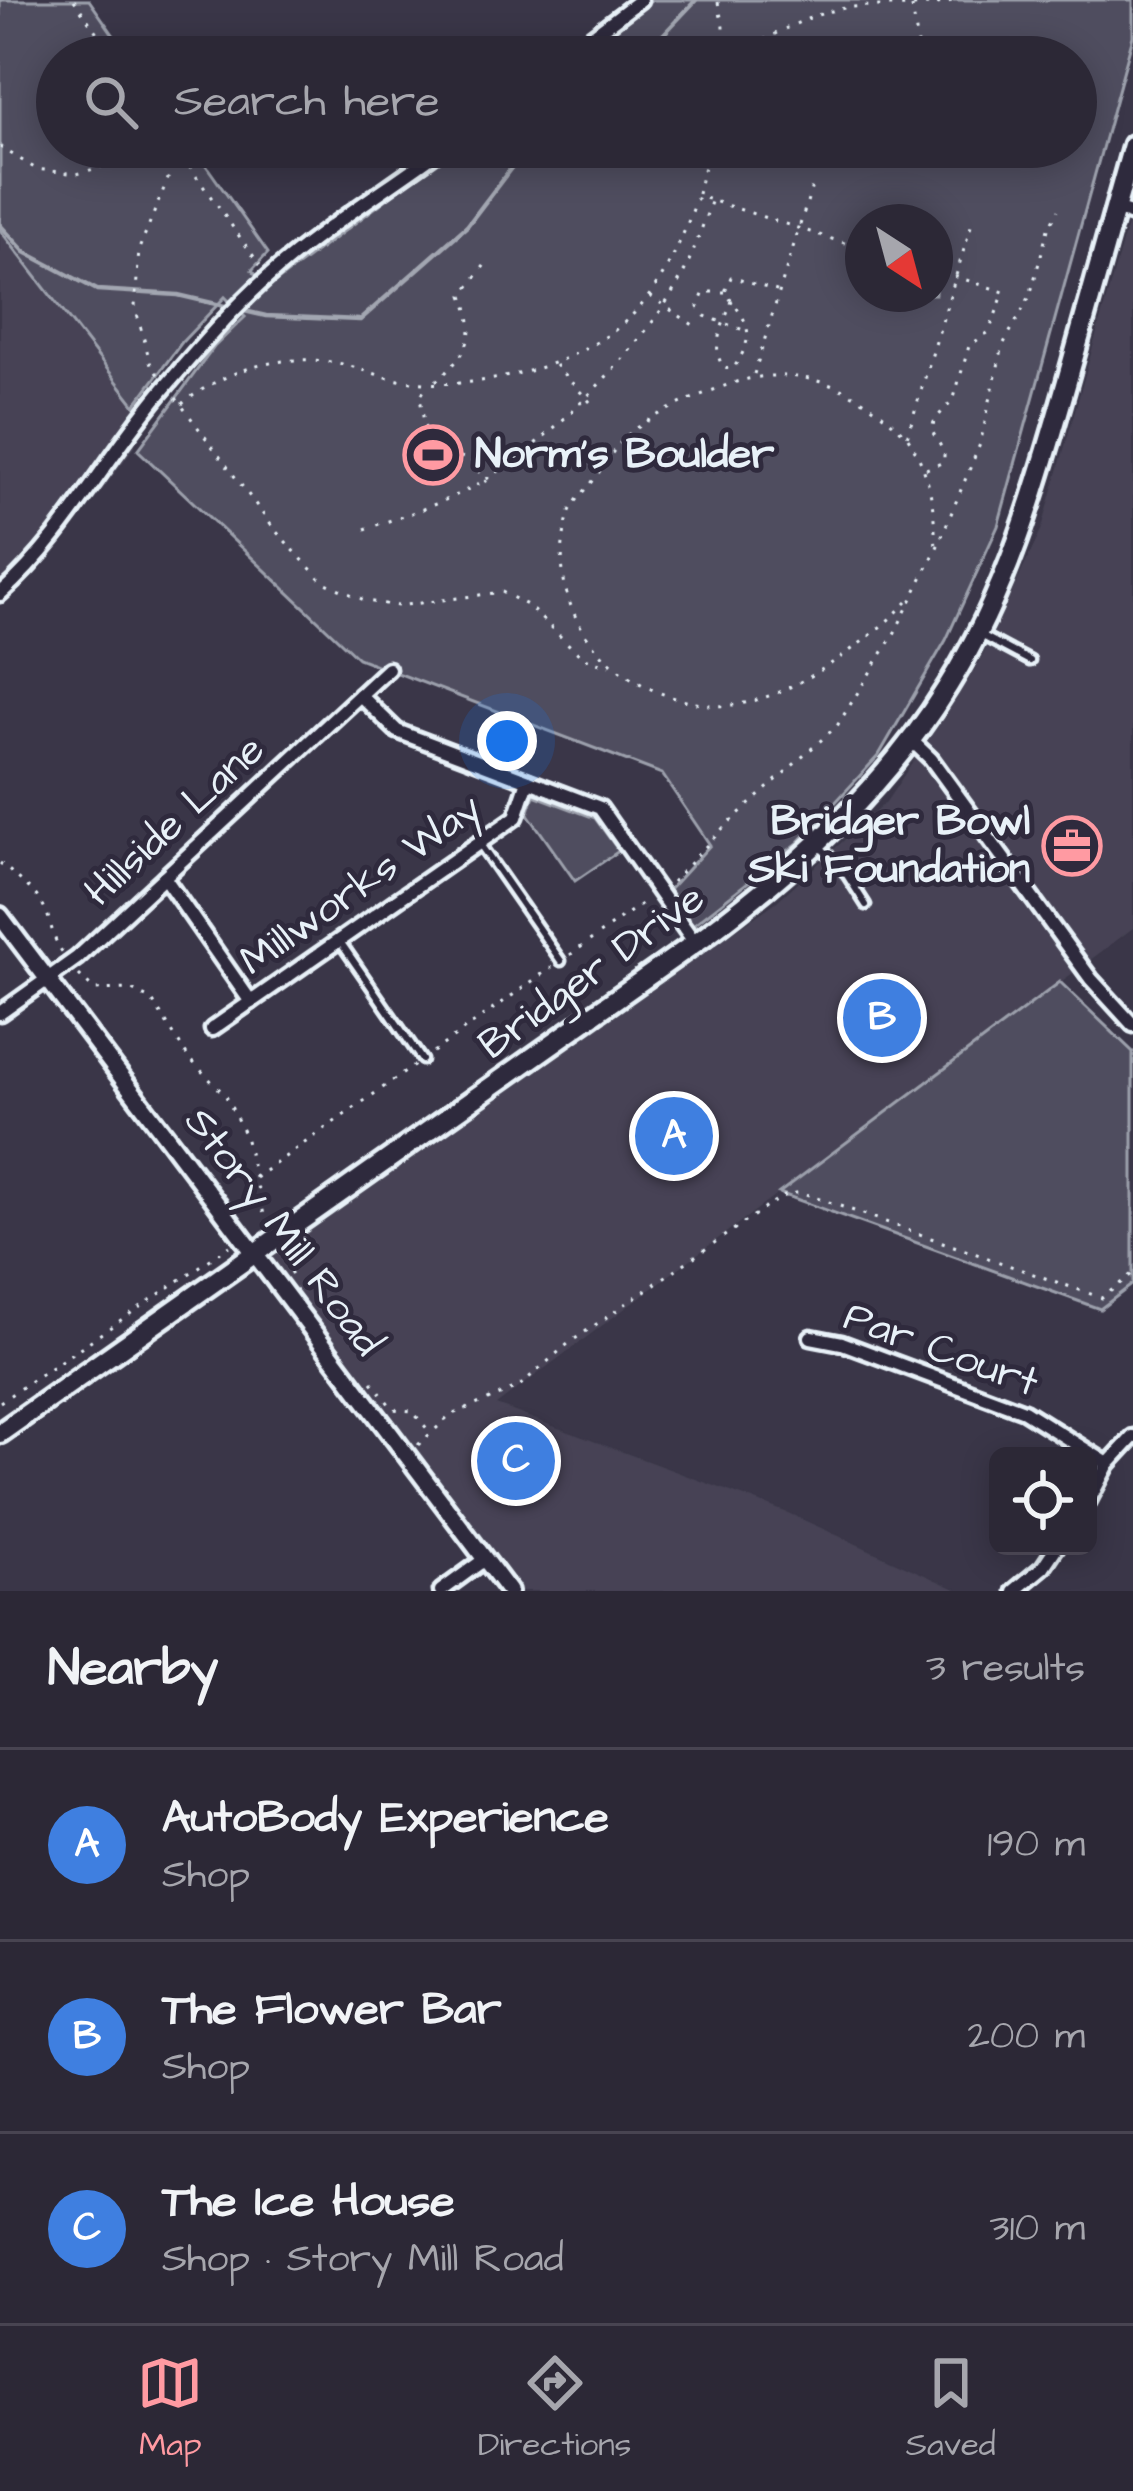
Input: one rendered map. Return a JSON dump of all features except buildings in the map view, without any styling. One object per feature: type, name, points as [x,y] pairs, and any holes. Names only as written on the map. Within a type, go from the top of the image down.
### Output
[{"type":"main road","name":"Bridger Drive","points":[[0,1433],[756,899],[818,845],[911,740],[978,633],[1010,565],[1124,212],[1133,145]]},
{"type":"street","points":[[593,36],[640,0]]},
{"type":"street","points":[[0,594],[46,549],[166,386],[250,294],[416,168]]},
{"type":"street","name":"Hillside Lane","points":[[0,1013],[70,963],[388,669]]},
{"type":"street","points":[[360,695],[397,731],[601,808],[695,944]]},
{"type":"street","points":[[911,740],[931,759],[1091,979],[1133,1025]]},
{"type":"street","name":"Millworks Way","points":[[212,1029],[516,817],[528,781]]},
{"type":"street","points":[[164,877],[251,1002]]},
{"type":"street","name":"Story Mill Road","points":[[0,916],[509,1591]]},
{"type":"street","name":"Par Court","points":[[811,1337],[842,1343],[1024,1411],[1108,1464]]},
{"type":"street","points":[[1097,1485],[1133,1436]]},
{"type":"street","points":[[1014,1591],[1051,1555]]},
{"type":"street","points":[[441,1591],[485,1558]]},
{"type":"lane","points":[[978,633],[1030,662]]},
{"type":"lane","points":[[478,843],[561,961]]},
{"type":"lane","points":[[818,845],[842,869],[866,905]]},
{"type":"lane","points":[[339,940],[422,1060]]},
{"type":"path","points":[[74,0],[99,36]]},
{"type":"path","points":[[773,36],[850,7],[912,7],[956,0]]},
{"type":"path","points":[[718,2],[723,36]]},
{"type":"path","points":[[912,7],[917,36]]},
{"type":"path","points":[[0,147],[36,169],[77,174],[97,168]]},
{"type":"path","points":[[170,168],[140,249],[135,307],[151,365],[274,529],[322,581],[366,601],[398,606],[502,592],[527,605],[582,656],[649,688],[712,706],[757,699],[815,674],[913,597]]},
{"type":"path","points":[[191,168],[268,277]]},
{"type":"path","points":[[181,404],[200,389],[268,362],[334,362],[408,381],[432,382],[485,379],[554,364],[599,341],[649,295],[665,273],[698,196],[704,168]]},
{"type":"path","points":[[754,375],[812,187]]},
{"type":"path","points":[[698,196],[845,243]]},
{"type":"path","points":[[364,529],[443,502],[486,480],[552,431],[664,305],[684,272],[712,200]]},
{"type":"path","points":[[255,1178],[658,892],[837,726],[936,550],[980,444],[1003,345],[1030,296],[1058,211]]},
{"type":"path","points":[[907,437],[971,226]]},
{"type":"path","points":[[419,397],[463,359],[470,312],[464,295],[489,259]]},
{"type":"path","points":[[926,469],[944,463],[944,452],[932,430],[934,421],[954,398],[969,346],[989,332],[1004,292],[953,276]]},
{"type":"path","points":[[725,292],[731,277],[780,292]]},
{"type":"path","points":[[725,292],[704,292],[698,307],[705,316],[748,332]]},
{"type":"path","points":[[725,292],[743,313],[748,332],[733,369],[724,368],[716,344],[732,301]]},
{"type":"path","points":[[649,295],[699,328]]},
{"type":"path","points":[[554,364],[592,404]]},
{"type":"path","points":[[611,666],[587,641],[562,581],[570,512],[628,435],[688,400],[754,375],[808,377],[842,388],[884,412],[907,437],[926,469],[934,494],[936,550]]},
{"type":"path","points":[[408,381],[419,397],[425,429]]},
{"type":"path","points":[[460,457],[471,460],[491,489]]},
{"type":"path","points":[[0,863],[41,901],[50,933],[94,990],[130,989],[152,1000],[188,1058],[226,1096],[238,1116],[263,1218],[241,1238],[0,1402]]},
{"type":"path","points":[[408,1454],[452,1415],[518,1388],[569,1343],[766,1205],[800,1192],[1077,1292],[1102,1298],[1133,1273]]},
{"type":"path","points":[[277,1240],[291,1257],[288,1267],[299,1286]]},
{"type":"path","points":[[372,1382],[393,1408],[412,1411],[431,1433]]},
{"type":"shaded area","points":[[0,0],[89,0],[114,36],[36,36],[36,168],[208,168],[268,253],[252,270],[267,289],[428,168],[1097,168],[998,526],[946,640],[879,755],[798,843],[693,925],[669,890],[710,845],[662,774],[358,658],[138,450],[214,347],[245,317],[225,297],[182,342],[135,405],[0,230]]},
{"type":"shaded area","points":[[651,0],[1133,0],[1133,36],[1097,167],[1097,36],[604,36]]},
{"type":"shaded area","points":[[1133,204],[1133,928],[496,1405],[788,1513],[960,1591],[495,1591],[255,1268],[776,902],[886,802],[979,663],[1042,528]]},
{"type":"shaded area","points":[[0,230],[135,405],[135,446],[52,557],[0,600]]},
{"type":"shaded area","points":[[534,795],[595,818],[619,851],[575,881],[528,814]]},
{"type":"shaded area","points":[[1060,982],[1133,1052],[1133,1284],[1100,1309],[779,1193]]},
{"type":"waterway","points":[[662,36],[696,0]]},
{"type":"waterway","points":[[240,310],[266,316],[360,320],[467,226],[511,168]]},
{"type":"waterway","points":[[0,225],[25,252],[97,290],[178,295],[229,307]]},
{"type":"place","name":"Norm's Boulder","points":[[433,455]]},
{"type":"place","name":"Bridger Bowl Ski Foundation","points":[[1072,846]]},
{"type":"place","name":"The Flower Bar","points":[[882,1018]]},
{"type":"place","name":"AutoBody Experience","points":[[674,1136]]},
{"type":"place","name":"The Ice House","points":[[516,1461]]}]
